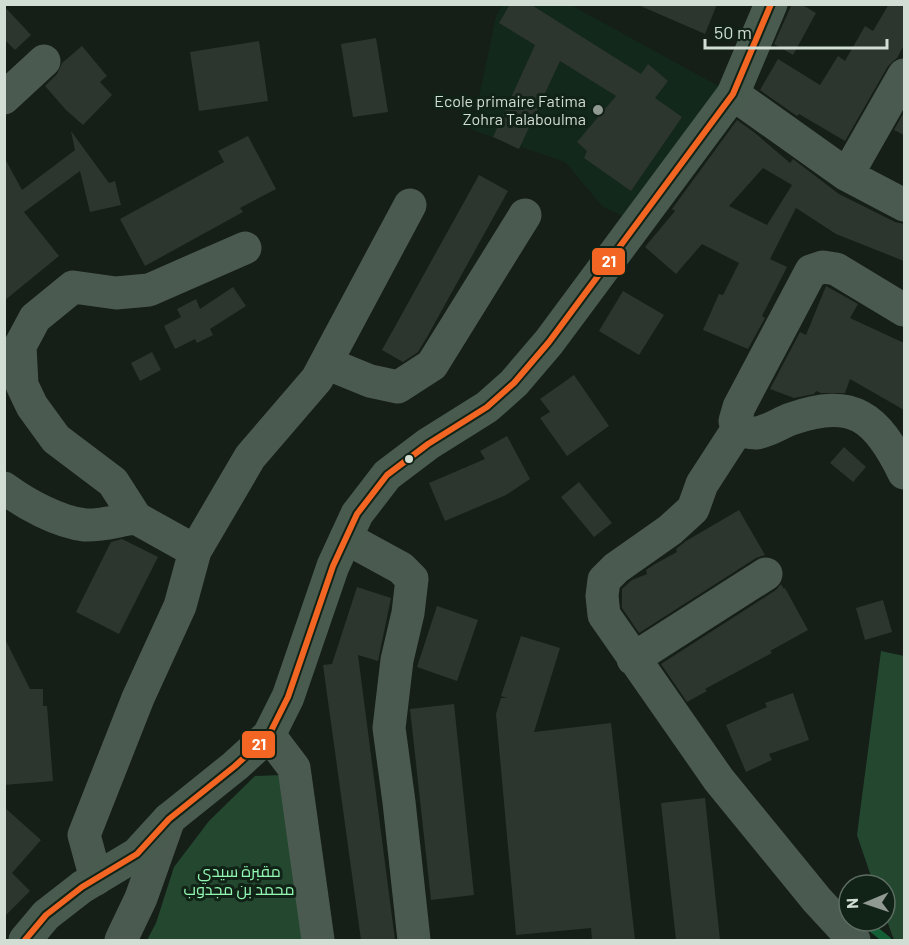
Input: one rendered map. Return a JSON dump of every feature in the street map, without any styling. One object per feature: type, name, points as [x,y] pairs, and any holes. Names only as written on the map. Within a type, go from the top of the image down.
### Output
[{"type":"main road","points":[[25,940],[46,915],[82,887],[137,854],[169,819],[235,766],[269,735],[288,697],[333,566],[357,514],[387,475],[428,444],[487,407],[514,383],[549,342],[733,94],[771,4]]},
{"type":"street","points":[[4,98],[44,61]]},
{"type":"street","points":[[847,175],[904,75]]},
{"type":"street","points":[[733,94],[847,175],[904,205]]},
{"type":"street","points":[[96,879],[84,835],[138,698],[180,606],[195,551],[250,457],[317,379],[410,206]]},
{"type":"street","points":[[326,363],[370,381],[398,387],[432,365],[525,215]]},
{"type":"street","points":[[195,551],[136,518],[113,482],[56,439],[32,406],[22,386],[20,346],[35,318],[73,287],[116,293],[149,290],[245,248]]},
{"type":"street","points":[[854,940],[718,780],[604,615],[602,596],[604,580],[616,568],[670,530],[693,509],[702,484],[737,430],[735,421],[739,407],[811,272],[823,267],[836,269],[904,310]]},
{"type":"street","points":[[737,430],[757,433],[791,419],[823,410],[853,411],[873,425],[895,453],[904,473]]},
{"type":"street","points":[[4,488],[53,516],[86,525],[136,518]]},
{"type":"street","points":[[346,538],[401,568],[412,579],[408,614],[397,660],[388,728],[399,802],[414,940]]},
{"type":"street","points":[[633,659],[766,574]]},
{"type":"street","points":[[269,735],[294,768],[318,940]]},
{"type":"street","points":[[121,940],[141,898],[169,819]]},
{"type":"shaded area","name":"Ecole primaire Fatima Zohra Talaboulma","points":[[502,5],[571,5],[733,94],[637,223],[603,207],[565,162],[472,130],[496,16]]},
{"type":"green space","points":[[881,651],[904,656],[904,940],[894,940],[891,933],[897,933],[897,873],[870,873],[857,835]]},
{"type":"green space","name":"مقبرة سيدي محمد بن مجدوب","points":[[283,775],[312,940],[147,940],[156,923],[174,867],[209,821],[255,776]]},
{"type":"building","points":[[510,4],[530,4],[641,74],[648,64],[668,81],[655,98],[682,117],[631,191],[584,158],[587,151],[577,142],[616,96],[560,61],[519,149],[493,137],[535,45],[499,23]]},
{"type":"building","points":[[636,4],[717,4],[705,34]]},
{"type":"building","points":[[792,4],[801,4],[816,13],[793,55],[774,44]]},
{"type":"building","points":[[889,4],[904,4],[904,45],[897,58],[888,66],[845,141],[799,114],[797,116],[760,90],[778,59],[820,85],[838,56],[845,61],[865,26],[873,31]]},
{"type":"building","points":[[4,6],[31,35],[15,50],[4,39]]},
{"type":"building","points":[[376,38],[388,112],[353,117],[341,44]]},
{"type":"building","points":[[259,41],[268,101],[199,111],[190,52]]},
{"type":"building","points":[[82,46],[107,76],[100,82],[112,95],[83,125],[45,86],[57,74],[62,63]]},
{"type":"building","points":[[904,112],[904,135],[894,130]]},
{"type":"building","points":[[737,120],[790,163],[793,159],[839,194],[895,222],[904,224],[904,261],[836,234],[796,208],[770,259],[787,267],[762,316],[765,318],[748,349],[703,330],[719,294],[723,295],[739,263],[702,244],[676,274],[645,247],[675,211],[672,209]],"holes":[[[763,168],[792,185],[767,225],[729,206]]]},
{"type":"building","points":[[71,131],[109,183],[115,181],[121,205],[90,212],[80,171],[24,212],[59,256],[4,301],[4,157],[22,190],[75,150]]},
{"type":"building","points":[[248,136],[276,189],[240,208],[243,212],[145,266],[120,219],[224,162],[218,151]]},
{"type":"building","points":[[479,175],[508,191],[418,352],[403,362],[382,350]]},
{"type":"building","points":[[826,286],[858,304],[850,318],[904,343],[904,410],[850,379],[845,393],[816,391],[814,394],[794,398],[770,389],[800,332],[806,335]]},
{"type":"building","points":[[233,287],[246,306],[210,329],[213,335],[197,343],[195,339],[175,349],[164,326],[181,317],[177,309],[196,299],[200,309]]},
{"type":"building","points":[[623,291],[664,315],[639,355],[599,331]]},
{"type":"building","points":[[152,352],[161,370],[140,381],[131,363]]},
{"type":"building","points":[[574,375],[609,426],[567,456],[540,418],[550,412],[540,399]]},
{"type":"building","points":[[507,436],[530,479],[506,495],[445,521],[429,483],[485,459],[480,451]]},
{"type":"building","points":[[844,447],[866,467],[853,482],[830,463]]},
{"type":"building","points":[[579,482],[612,523],[594,537],[561,497]]},
{"type":"building","points":[[739,510],[765,555],[756,558],[639,633],[622,608],[622,589],[632,580],[647,574],[646,570],[677,552],[676,549],[686,541]]},
{"type":"building","points":[[122,539],[158,557],[119,634],[76,612],[111,542]]},
{"type":"building","points":[[781,584],[808,630],[770,651],[772,653],[705,689],[707,691],[687,702],[661,664],[776,590]]},
{"type":"building","points":[[357,587],[391,598],[378,661],[358,655],[395,940],[361,940],[323,665],[332,664]]},
{"type":"building","points":[[883,600],[892,632],[865,640],[856,608]]},
{"type":"building","points":[[437,606],[478,620],[457,681],[417,667]]},
{"type":"building","points":[[521,636],[560,648],[534,732],[611,723],[635,940],[592,940],[591,928],[516,935],[496,714],[501,698],[507,698],[501,696]]},
{"type":"building","points":[[4,637],[30,689],[43,689],[43,706],[47,706],[53,781],[4,785]]},
{"type":"building","points":[[793,693],[809,740],[769,754],[772,760],[746,772],[726,725],[767,707],[765,703]]},
{"type":"building","points":[[454,704],[474,895],[431,900],[410,709]]},
{"type":"building","points":[[705,798],[720,940],[676,940],[661,803]]},
{"type":"building","points":[[4,807],[41,840],[12,873],[30,891],[4,917]]},
{"type":"waterway","points":[[878,933],[887,940]]},
{"type":"transit line","name":"21","points":[[25,940],[46,915],[82,887],[137,854],[169,819],[235,766],[269,735],[288,697],[333,566],[357,514],[387,475],[428,444],[487,407],[514,383],[549,342],[733,94],[771,4]]},
{"type":"place","name":"Ecole primaire Fatima Zohra Talaboulma","points":[[598,110]]}]
